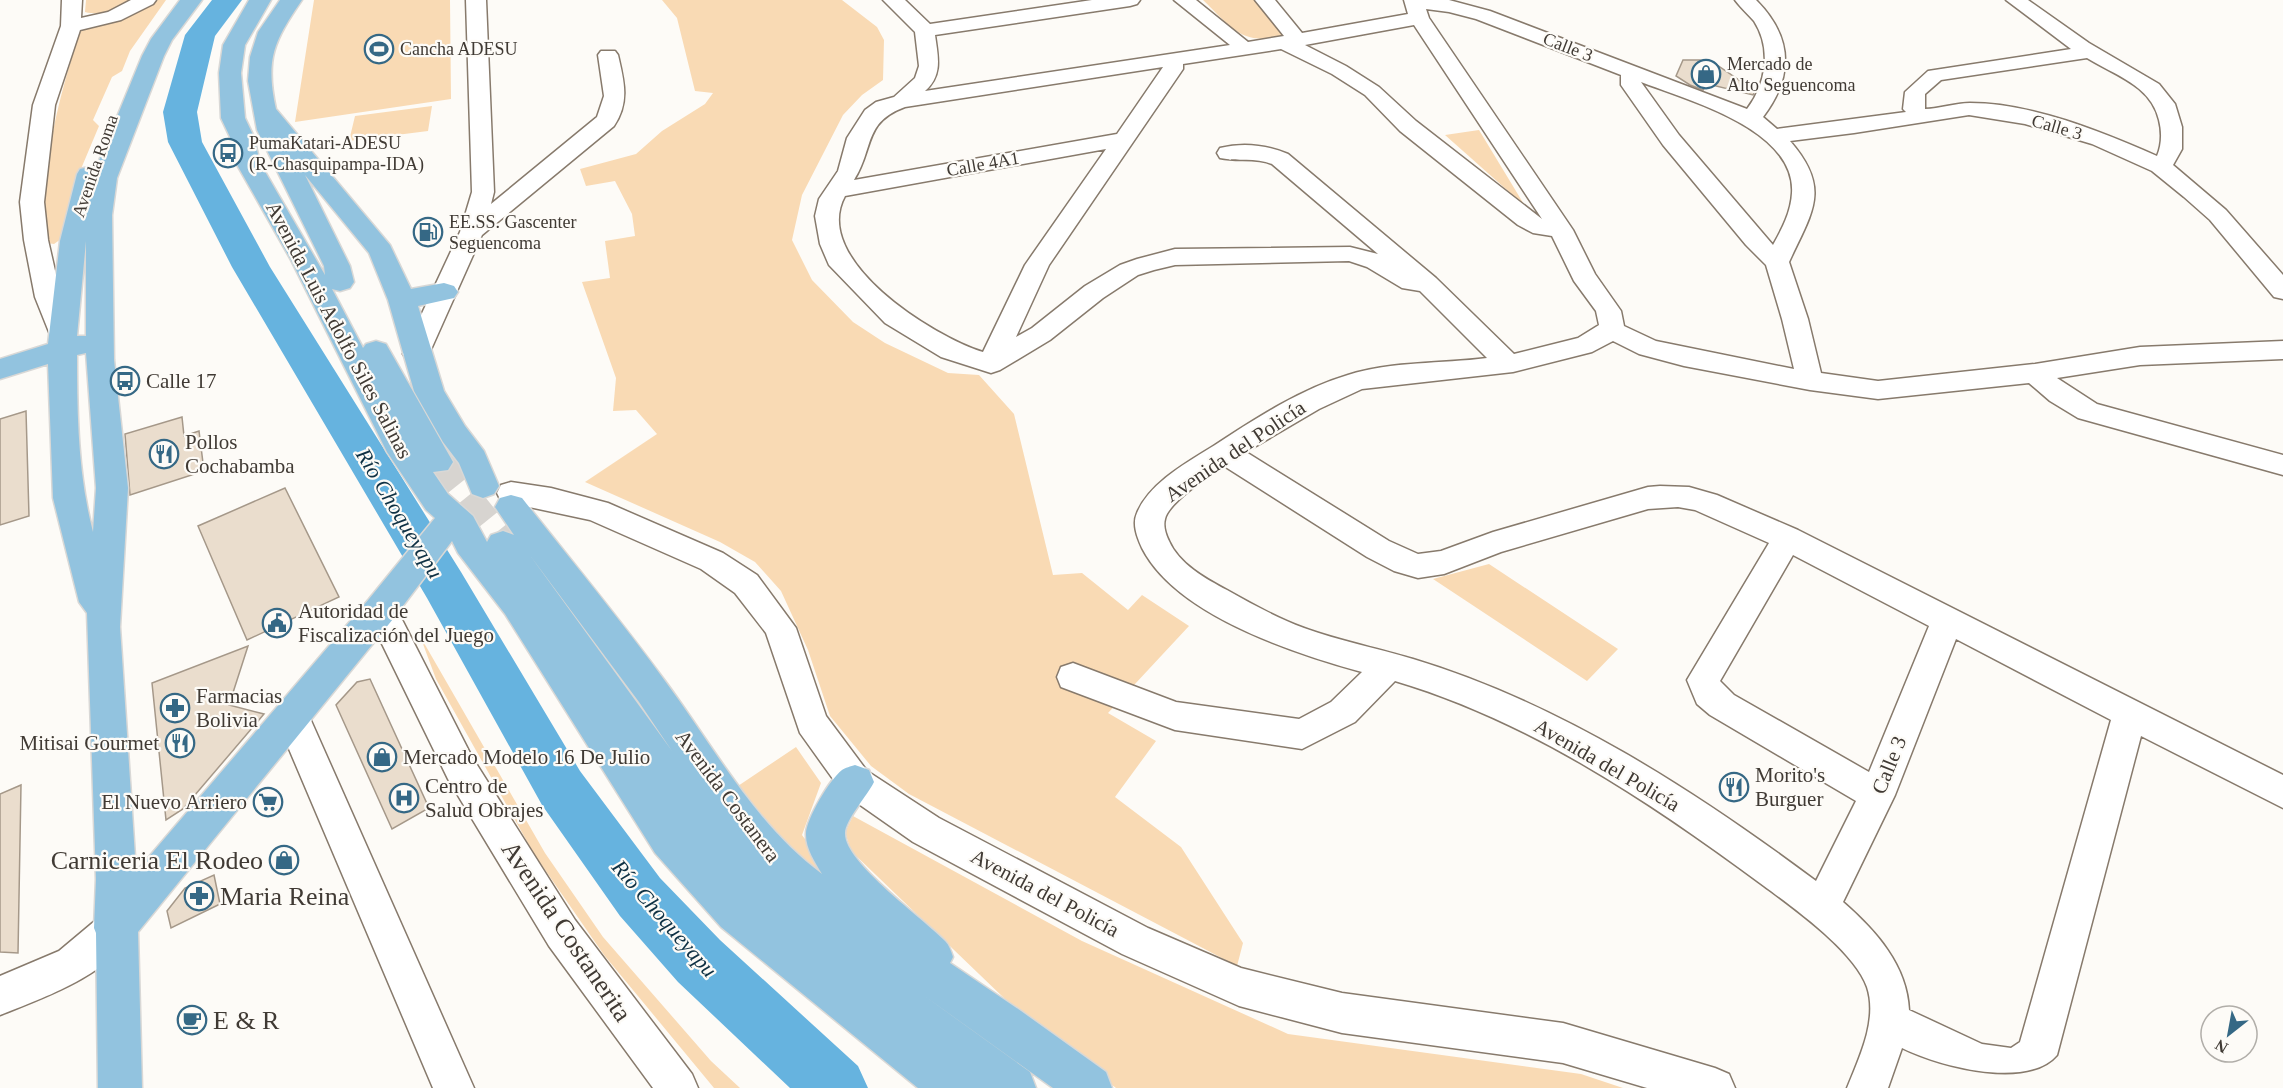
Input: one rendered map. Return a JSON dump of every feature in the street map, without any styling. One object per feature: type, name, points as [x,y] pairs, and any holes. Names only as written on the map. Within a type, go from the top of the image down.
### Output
[{"type":"main road","name":"Avenida Roma","points":[[103,627],[70,503],[62,352],[76,216],[93,159],[138,54],[147,37],[176,0]]},
{"type":"main road","name":"Avenida Roma","points":[[103,627],[112,488],[100,350],[99,215],[105,178],[153,56],[162,39],[191,0]]},
{"type":"main road","name":"Avenida Luis Adolfo Siles Salinas","points":[[260,0],[234,45],[230,73],[233,118],[242,137],[248,163],[304,260],[402,452],[453,523]]},
{"type":"main road","points":[[291,0],[269,32],[261,57],[259,81],[264,110],[269,130],[337,266],[340,282]]},
{"type":"main road","points":[[264,110],[381,251],[402,300],[416,354],[429,391],[693,811],[750,883],[787,917],[950,1043],[1014,1088]]},
{"type":"main road","points":[[242,137],[263,158],[327,268],[340,282],[418,431],[437,462]]},
{"type":"main road","points":[[402,300],[444,292]]},
{"type":"main road","points":[[0,369],[62,352],[100,350]]},
{"type":"main road","points":[[0,391],[62,352]]},
{"type":"main road","points":[[453,523],[470,528],[489,525],[506,514],[502,508]]},
{"type":"main road","name":"Avenida Costanera","points":[[502,508],[652,691],[730,805],[781,868],[858,926],[1006,1026],[1090,1088]]},
{"type":"main road","points":[[115,928],[381,609],[404,577],[453,523]]},
{"type":"main road","points":[[453,523],[517,604],[669,840],[736,913],[953,1088]]},
{"type":"main road","points":[[103,627],[116,879],[115,928],[120,1088]]},
{"type":"main road","points":[[855,782],[825,832],[826,846],[834,862],[850,880],[1006,1026]]},
{"type":"main road","points":[[950,1043],[1002,1088]]},
{"type":"street","points":[[62,352],[36,240],[32,202],[44,105],[71,26],[72,0]]},
{"type":"street","points":[[71,26],[114,16],[146,0]]},
{"type":"street","points":[[416,354],[472,232],[483,192],[476,0]]},
{"type":"street","points":[[893,0],[906,10],[925,31],[929,66],[924,81],[902,101],[884,107],[873,114],[858,138],[849,171],[839,190],[831,199],[827,216],[832,244],[838,260],[894,317],[950,351],[991,364],[1041,334],[1094,292],[1129,270],[1175,258],[1350,254],[1376,262],[1411,282],[1427,284]]},
{"type":"street","points":[[925,31],[1130,0]]},
{"type":"street","points":[[1184,0],[1243,48]]},
{"type":"street","points":[[1265,0],[1291,42],[1372,91],[1408,126],[1526,220],[1541,228],[1561,230]]},
{"type":"street","points":[[1746,2],[1769,0]]},
{"type":"street","points":[[2016,0],[2089,52],[2153,89],[2166,109],[2171,127],[2170,153],[2160,166]]},
{"type":"street","points":[[1746,2],[1770,31],[1777,53],[1774,79],[1757,113],[1750,118]]},
{"type":"street","name":"Calle 3","points":[[902,101],[1173,58],[1291,42],[1430,3],[1453,6],[1750,118],[1774,136],[1790,154],[1803,179],[1803,205],[1777,262]]},
{"type":"street","points":[[1416,7],[1561,230],[1576,264],[1610,313],[1612,322],[1610,329],[1648,348],[1810,381],[1878,390],[2035,373],[2140,356],[2283,350]]},
{"type":"street","points":[[1919,116],[1914,109],[1916,92],[1935,75],[2089,52]]},
{"type":"street","points":[[472,232],[606,121],[615,107],[608,55]]},
{"type":"street","points":[[991,364],[1037,265],[1173,69],[1173,58]]},
{"type":"street","points":[[1635,73],[1630,76],[1631,85],[1671,140],[1754,240],[1777,262],[1795,319],[1810,381]]},
{"type":"street","name":"Calle 3","points":[[1774,136],[1854,127],[1970,109],[1999,112],[2100,139],[2160,166],[2218,215],[2283,291]]},
{"type":"street","name":"Calle 4A1","points":[[839,190],[1126,139]]},
{"type":"street","points":[[1227,153],[1273,154],[1427,284],[1508,363]]},
{"type":"street","name":"Avenida del Policía","points":[[1610,329],[1598,339],[1559,353],[1457,371],[1373,378],[1324,393],[1281,416],[1168,491],[1157,503],[1150,516],[1150,531],[1161,554],[1197,588],[1233,609],[1294,638],[1451,685],[1523,716],[1614,765],[1692,814],[1822,907],[1866,952],[1878,969],[1887,990],[1890,1022],[1875,1071],[1867,1088]]},
{"type":"street","points":[[2035,373],[2050,389],[2067,401],[2088,411],[2283,465]]},
{"type":"street","points":[[1226,453],[1378,549],[1405,563],[1418,566],[1444,562],[1492,543],[1648,498],[1672,496],[1694,498],[1787,538],[2283,792]]},
{"type":"street","name":"Avenida del Policía","points":[[502,508],[551,499],[598,511],[712,561],[746,584],[780,628],[812,723],[855,782],[926,830],[1135,941],[1239,987],[1342,1013],[1563,1042],[1715,1088]]},
{"type":"street","points":[[1787,538],[1703,680],[1709,694],[1722,705],[1877,795]]},
{"type":"street","name":"Avenida Costanerita","points":[[381,609],[460,768],[544,904],[562,933],[678,1088]]},
{"type":"street","name":"Calle 3","points":[[1822,907],[1877,795],[1948,619]]},
{"type":"street","points":[[1073,676],[1175,716],[1302,734],[1343,712],[1389,666]]},
{"type":"street","points":[[1890,1022],[1980,1064],[2015,1069],[2037,1055],[2130,713]]},
{"type":"street","points":[[292,716],[454,1088]]},
{"type":"street","points":[[0,996],[73,964],[115,928]]},
{"type":"shaded area","points":[[86,0],[139,0],[113,11],[92,13],[85,12]]},
{"type":"shaded area","points":[[158,0],[166,0],[130,51],[122,71],[112,77],[93,120],[99,126],[78,176],[61,239],[54,244],[47,243],[45,189],[52,136],[80,31],[136,11]]},
{"type":"shaded area","name":"Cancha ADESU","points":[[314,0],[450,0],[451,99],[295,122]]},
{"type":"shaded area","points":[[662,0],[842,0],[877,27],[884,40],[883,80],[862,95],[843,115],[802,195],[792,240],[812,280],[853,322],[885,343],[948,373],[979,375],[1014,414],[1053,575],[1082,573],[1128,610],[1142,595],[1189,626],[1108,713],[1156,741],[1115,797],[1181,847],[1243,943],[1237,966],[909,794],[871,766],[830,716],[808,650],[781,591],[755,562],[720,542],[585,482],[657,434],[636,410],[613,411],[616,378],[582,282],[610,278],[605,241],[635,236],[632,214],[615,181],[586,186],[580,169],[636,154],[662,131],[705,104],[713,93],[695,91],[677,18]]},
{"type":"shaded area","points":[[1203,0],[1259,0],[1286,35],[1259,39],[1248,37],[1230,27]]},
{"type":"shaded area","points":[[432,106],[428,131],[349,141],[355,116]]},
{"type":"shaded area","points":[[1479,130],[1525,206],[1445,135]]},
{"type":"shaded area","points":[[1489,564],[1618,649],[1587,681],[1433,579]]},
{"type":"shaded area","points":[[420,636],[545,853],[603,937],[711,1061],[740,1088],[714,1088],[604,955],[534,854],[436,679]]},
{"type":"shaded area","points":[[796,747],[821,783],[802,835],[821,861],[876,924],[800,858],[735,788]]},
{"type":"shaded area","points":[[853,816],[1082,941],[1288,1034],[1581,1074],[1623,1088],[1116,1088],[1032,1025],[851,851],[845,832]]},
{"type":"building","name":"Mercado de Alto Seguencoma","points":[[1683,60],[1714,63],[1755,91],[1753,95],[1708,84],[1703,90],[1690,85],[1676,76]]},
{"type":"building","points":[[26,411],[29,516],[0,525],[0,419]]},
{"type":"building","name":"Pollos Cochabamba","points":[[182,417],[184,436],[199,431],[204,471],[130,495],[125,434]]},
{"type":"building","points":[[285,488],[339,597],[247,640],[198,526]]},
{"type":"building","points":[[248,646],[229,705],[264,714],[183,809],[166,820],[152,683]]},
{"type":"building","name":"Mercado Modelo 16 De Julio","points":[[370,679],[429,808],[392,829],[336,705],[357,682]]},
{"type":"building","points":[[21,785],[18,953],[0,952],[0,794]]},
{"type":"building","name":"Maria Reina","points":[[214,875],[220,904],[171,928],[167,911],[185,888]]},
{"type":"waterway","name":"Río Choqueyapu","points":[[227,0],[200,35],[180,112],[185,142],[251,267],[444,585],[561,788],[640,897],[699,961],[836,1088]]},
{"type":"tunnel","points":[[437,462],[503,544]]},
{"type":"place","name":"Cancha ADESU","points":[[379,49]]},
{"type":"place","name":"Mercado de Alto Seguencoma","points":[[1706,74]]},
{"type":"place","name":"PumaKatari-ADESU (R-Chasquipampa-IDA)","points":[[228,153]]},
{"type":"place","name":"EE.SS. Gascenter Seguencoma","points":[[428,232]]},
{"type":"place","name":"Calle 17","points":[[125,381]]},
{"type":"place","name":"Pollos Cochabamba","points":[[164,454]]},
{"type":"place","name":"Autoridad de Fiscalización del Juego","points":[[277,623]]},
{"type":"place","name":"Farmacias Bolivia","points":[[175,708]]},
{"type":"place","name":"Mitisai Gourmet","points":[[180,743]]},
{"type":"place","name":"Mercado Modelo 16 De Julio","points":[[382,757]]},
{"type":"place","name":"Morito's Burguer","points":[[1734,787]]},
{"type":"place","name":"Centro de Salud Obrajes","points":[[404,798]]},
{"type":"place","name":"El Nuevo Arriero","points":[[268,802]]},
{"type":"place","name":"Carniceria El Rodeo","points":[[284,860]]},
{"type":"place","name":"Maria Reina","points":[[199,896]]},
{"type":"place","name":"E & R","points":[[192,1020]]}]
